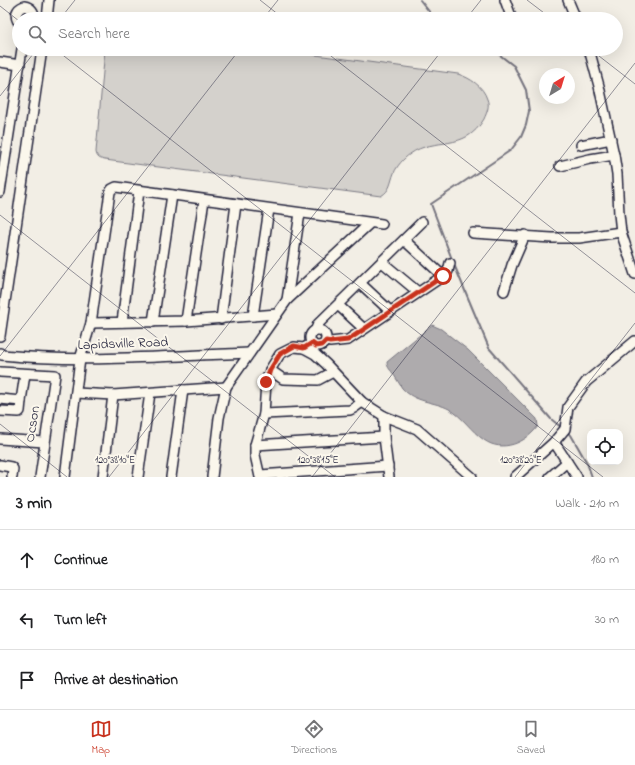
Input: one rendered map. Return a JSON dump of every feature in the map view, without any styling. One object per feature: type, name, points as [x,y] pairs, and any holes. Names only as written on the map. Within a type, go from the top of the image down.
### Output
[{"type":"street","points":[[48,12],[49,0]]},
{"type":"street","points":[[505,0],[509,12]]},
{"type":"street","points":[[568,0],[573,12]]},
{"type":"street","points":[[16,12],[28,3],[33,12]]},
{"type":"street","points":[[0,192],[2,167],[21,56]]},
{"type":"street","points":[[0,336],[41,56]]},
{"type":"street","points":[[591,56],[614,155],[617,174],[618,214],[621,232],[635,274]]},
{"type":"street","points":[[0,62],[20,65]]},
{"type":"street","points":[[581,145],[611,139]]},
{"type":"street","points":[[560,166],[614,155]]},
{"type":"street","points":[[65,477],[80,360],[91,323],[110,192],[112,188],[382,224]]},
{"type":"street","points":[[122,322],[139,191]]},
{"type":"street","points":[[153,322],[172,195]]},
{"type":"street","points":[[186,321],[204,200]]},
{"type":"street","points":[[221,319],[236,204]]},
{"type":"street","points":[[253,316],[268,209]]},
{"type":"street","points":[[287,300],[300,213]]},
{"type":"street","points":[[422,222],[318,324],[316,329],[311,332],[308,346],[362,402],[384,416],[417,429],[472,477]]},
{"type":"street","points":[[212,477],[219,418],[226,387],[248,353],[287,300],[370,223]]},
{"type":"street","points":[[473,233],[540,238],[579,238],[621,232]]},
{"type":"street","points":[[504,291],[512,265],[525,236]]},
{"type":"street","points":[[404,240],[443,276]]},
{"type":"street","points":[[382,262],[418,292]]},
{"type":"street","points":[[326,341],[348,340],[364,330],[443,276],[448,271],[450,263]]},
{"type":"street","points":[[360,283],[390,311]]},
{"type":"street","points":[[338,305],[364,330]]},
{"type":"street","points":[[91,323],[186,321],[277,314]]},
{"type":"street","points":[[316,329],[322,330],[326,335],[326,341],[322,345],[294,346],[280,354],[270,370],[266,382],[264,414],[255,445],[255,455],[260,476],[388,466]]},
{"type":"street","points":[[515,477],[565,429],[568,407],[586,382],[635,341]]},
{"type":"street","name":"Lapidsville Road","points":[[0,353],[2,355],[32,358],[80,360],[248,353]]},
{"type":"street","points":[[270,370],[283,379],[318,380],[333,372]]},
{"type":"street","points":[[0,372],[25,374],[20,411],[0,411]]},
{"type":"street","name":"Ocson","points":[[25,374],[55,375],[40,477]]},
{"type":"street","points":[[76,393],[113,395],[226,387]]},
{"type":"street","points":[[171,477],[183,390]]},
{"type":"street","points":[[138,477],[150,393]]},
{"type":"street","points":[[103,477],[113,395]]},
{"type":"street","points":[[0,399],[22,401]]},
{"type":"street","points":[[264,414],[350,410],[362,402]]},
{"type":"street","points":[[384,416],[384,437],[389,477]]},
{"type":"street","points":[[255,445],[384,437]]},
{"type":"street","points":[[0,439],[44,442]]},
{"type":"street","points":[[555,440],[577,477]]},
{"type":"street","points":[[550,477],[567,462]]},
{"type":"street","points":[[0,466],[13,468],[12,477]]},
{"type":"shaded area","points":[[104,56],[323,56],[458,74],[471,80],[479,86],[485,94],[488,102],[484,119],[476,130],[468,136],[458,140],[429,146],[407,156],[400,163],[394,173],[390,186],[381,196],[105,160],[99,158],[96,152]]},
{"type":"shaded area","points":[[432,325],[441,329],[468,350],[537,419],[538,426],[533,432],[520,441],[506,446],[491,444],[479,436],[454,412],[443,406],[419,399],[407,393],[402,388],[388,367],[387,362]]},
{"type":"waterway","points":[[420,0],[429,12]]},
{"type":"waterway","points":[[501,56],[514,66],[526,90],[529,111],[526,125],[521,137],[511,150],[431,204],[453,262],[489,348],[551,419],[562,428]]},
{"type":"waterway","points":[[566,432],[571,435],[587,463],[592,477]]},
{"type":"route","points":[[266,382],[270,370],[280,354],[294,346],[304,348],[312,343],[316,346],[322,345],[326,341],[348,340],[443,276]]}]
